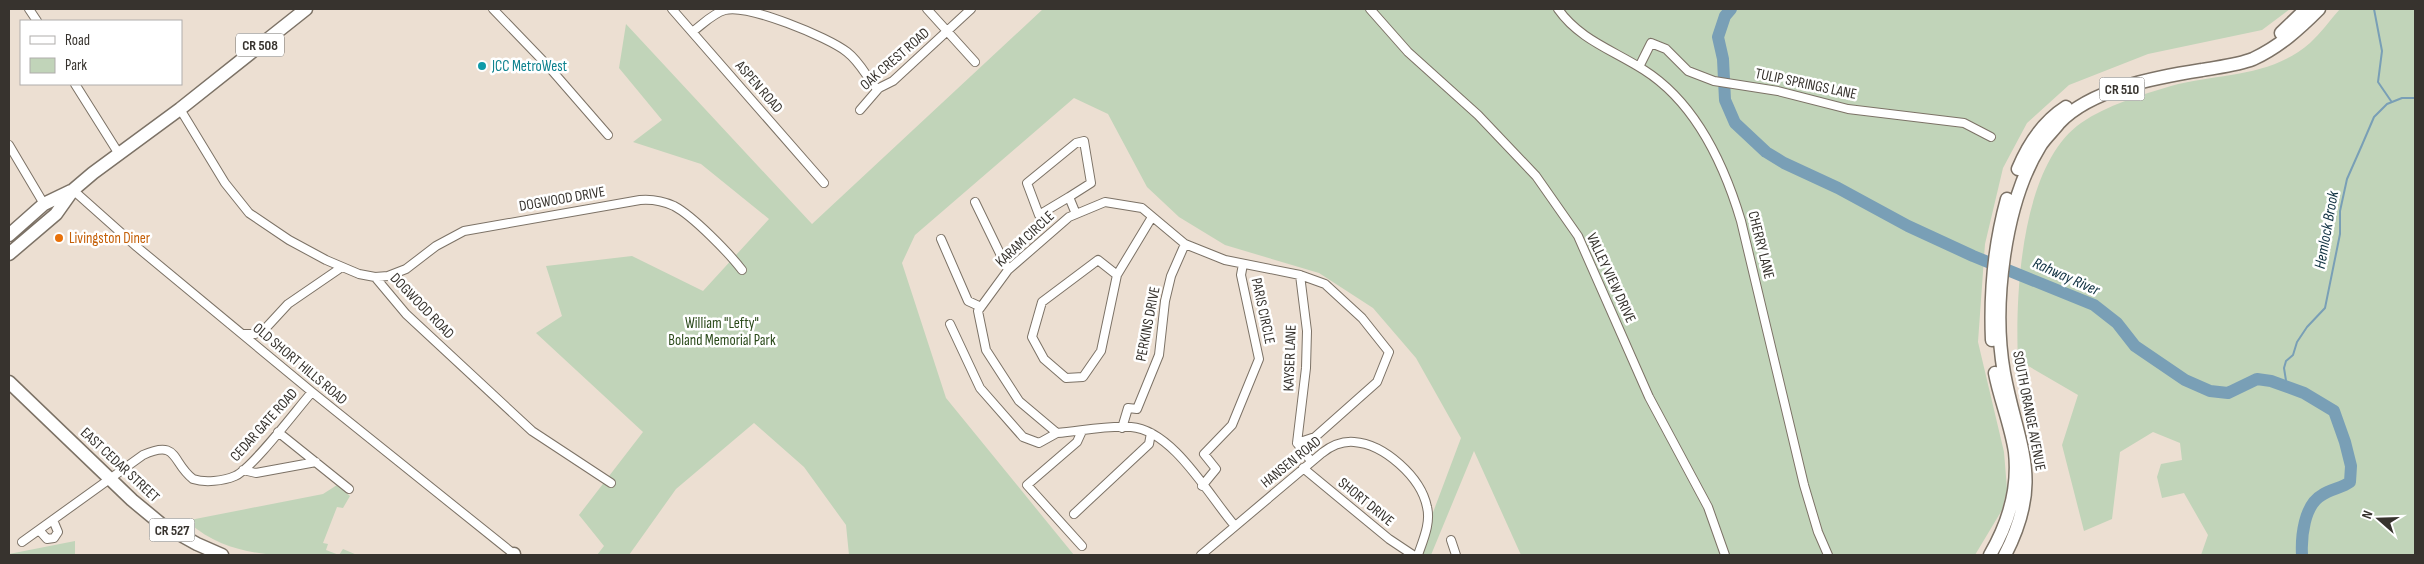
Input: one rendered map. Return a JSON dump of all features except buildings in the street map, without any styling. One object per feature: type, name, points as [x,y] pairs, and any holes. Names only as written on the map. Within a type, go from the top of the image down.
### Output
[{"type":"main road","name":"CR 508","points":[[13,250],[56,214],[73,190],[93,173],[180,109],[306,9]]},
{"type":"main road","name":"SOUTH ORANGE AVENUE","points":[[2005,555],[2015,535],[2018,502],[2026,468],[2023,445],[2004,374],[2001,354],[1998,275],[2001,222],[2019,166],[2032,142],[2047,122],[2063,109],[2101,87],[2150,72],[2253,50],[2272,40],[2306,9]]},
{"type":"main road","name":"SOUTH ORANGE AVENUE","points":[[2000,253],[2027,169],[2041,144],[2061,121],[2079,106],[2111,92],[2153,79],[2252,59],[2294,33],[2319,9]]},
{"type":"main road","name":"CR 508","points":[[9,235],[44,204],[73,190]]},
{"type":"main road","points":[[13,250],[19,238],[47,214],[44,204]]},
{"type":"main road","name":"EAST CEDAR STREET","points":[[9,382],[111,480],[161,524],[196,544],[222,555]]},
{"type":"main road","name":"SOUTH ORANGE AVENUE","points":[[1990,555],[2018,502]]},
{"type":"street","points":[[29,9],[36,20]]},
{"type":"street","points":[[493,9],[548,66],[608,135]]},
{"type":"street","name":"ASPEN ROAD","points":[[672,9],[824,183]]},
{"type":"street","points":[[926,9],[975,62]]},
{"type":"street","name":"OAK CREST ROAD","points":[[860,110],[879,88],[893,81],[971,9]]},
{"type":"street","name":"VALLEY VIEW DRIVE","points":[[1370,9],[1408,52],[1478,115],[1536,176],[1578,236],[1649,396],[1708,506],[1725,555]]},
{"type":"street","name":"CHERRY LANE","points":[[1558,9],[1575,30],[1639,67],[1678,99],[1696,121],[1720,164],[1732,189],[1745,235],[1808,501],[1828,555]]},
{"type":"street","points":[[692,32],[724,10],[751,11],[831,42],[847,52],[859,64],[876,88],[879,88]]},
{"type":"street","name":"TULIP SPRINGS LANE","points":[[1639,67],[1651,43],[1666,49],[1688,71],[1714,82],[1778,91],[1848,109],[1964,124],[1991,137]]},
{"type":"street","points":[[76,85],[118,154]]},
{"type":"street","name":"DOGWOOD ROAD","points":[[180,109],[225,183],[249,213],[289,240],[342,267],[374,277],[406,314],[532,431],[611,483]]},
{"type":"street","points":[[1084,141],[1090,183],[1069,197],[1039,215],[1027,183],[1076,143],[1084,141]]},
{"type":"street","points":[[9,145],[44,204]]},
{"type":"street","name":"OLD SHORT HILLS ROAD","points":[[73,190],[137,247],[312,392],[515,555]]},
{"type":"street","points":[[1069,197],[1076,214]]},
{"type":"street","name":"DOGWOOD DRIVE","points":[[374,277],[388,276],[406,270],[436,246],[464,231],[640,200],[660,201],[684,213],[734,260],[742,270]]},
{"type":"street","points":[[975,202],[1008,270]]},
{"type":"street","name":"KARAM CIRCLE","points":[[981,307],[1008,270],[1069,217],[1105,202],[1142,208],[1185,244],[1225,260],[1300,275],[1325,284],[1362,318],[1389,352],[1377,382],[1315,437],[1297,442]]},
{"type":"street","points":[[1117,275],[1098,260],[1042,302],[1032,337],[1044,359],[1066,378],[1082,377],[1102,351],[1117,275],[1152,217]]},
{"type":"street","points":[[941,239],[968,301],[981,307],[978,311],[986,350],[1020,401],[1057,433]]},
{"type":"street","name":"PERKINS DRIVE","points":[[1122,428],[1128,408],[1137,410],[1159,355],[1165,301],[1171,276],[1185,244]]},
{"type":"street","name":"PARIS CIRCLE","points":[[1202,486],[1216,470],[1204,454],[1232,425],[1259,358],[1241,275],[1243,264]]},
{"type":"street","points":[[243,334],[255,334],[264,330],[288,304],[342,267]]},
{"type":"street","name":"KAYSER LANE","points":[[1297,442],[1306,368],[1307,331],[1300,275]]},
{"type":"street","points":[[950,324],[980,388],[1023,437],[1039,443],[1057,433],[1131,427],[1151,433],[1172,448],[1235,526]]},
{"type":"street","name":"CEDAR GATE ROAD","points":[[111,480],[143,455],[159,448],[168,450],[188,475],[198,481],[236,476],[278,432],[312,392]]},
{"type":"street","points":[[1082,431],[1077,442],[1028,485],[1082,546]]},
{"type":"street","points":[[278,432],[349,489]]},
{"type":"street","points":[[1074,514],[1149,444],[1151,433]]},
{"type":"street","points":[[1297,442],[1311,461]]},
{"type":"street","name":"HANSEN ROAD","points":[[1201,555],[1311,461],[1329,448],[1343,443],[1355,442],[1367,445],[1403,466],[1418,484],[1427,506],[1426,528],[1418,555]]},
{"type":"street","points":[[243,470],[256,473],[316,462]]},
{"type":"street","name":"SHORT DRIVE","points":[[1303,468],[1389,539],[1413,555]]},
{"type":"street","points":[[22,542],[92,491],[111,480]]},
{"type":"street","points":[[39,530],[47,539],[54,538],[58,532],[53,520]]},
{"type":"street","points":[[1451,540],[1456,555]]},
{"type":"green space","name":"William \"Lefty\" Boland Memorial Park","points":[[1043,9],[2290,9],[2262,30],[2148,54],[2069,85],[2027,123],[2003,168],[1985,244],[1978,342],[2004,452],[2007,489],[2002,510],[1975,555],[1521,555],[1474,451],[1431,555],[1417,555],[1461,438],[1416,358],[1373,308],[1319,273],[1225,245],[1179,217],[1147,187],[1108,114],[1074,98],[915,235],[902,263],[946,398],[1074,555],[849,555],[846,525],[804,467],[754,423],[676,489],[629,555],[597,555],[604,546],[579,515],[643,432],[536,333],[562,316],[546,266],[632,256],[703,291],[769,219],[701,164],[633,142],[662,120],[619,68],[626,24],[812,224]]},
{"type":"green space","points":[[2340,9],[2415,9],[2415,555],[2201,555],[2208,535],[2184,493],[2162,498],[2157,477],[2161,464],[2182,460],[2180,443],[2153,432],[2120,452],[2112,519],[2084,531],[2062,445],[2078,395],[2018,360],[2018,301],[2021,267],[2026,232],[2034,199],[2045,168],[2061,143],[2081,123],[2102,111],[2124,101],[2171,86],[2244,73],[2278,63],[2310,43]]},
{"type":"green space","points":[[337,485],[350,496],[343,508],[337,507],[323,543],[328,544],[326,550],[339,555],[343,549],[357,555],[291,556],[248,551],[227,545],[208,536],[189,523],[190,520],[323,494]]},
{"type":"green space","points":[[75,541],[75,555],[9,555],[9,554]]},
{"type":"waterway","name":"Rahway River","points":[[1731,9],[1725,16],[1718,37],[1723,59],[1725,100],[1735,123],[1766,152],[1908,226],[1973,256],[2094,305],[2117,323],[2135,346],[2185,380],[2210,391],[2228,393],[2257,379],[2271,381],[2304,393],[2334,411],[2351,466],[2350,482],[2322,495],[2311,506],[2303,531],[2302,555]]},
{"type":"waterway","points":[[2374,9],[2382,51],[2378,82],[2391,101]]},
{"type":"waterway","name":"Hemlock Brook","points":[[2287,387],[2284,368],[2286,361],[2293,355],[2297,342],[2307,327],[2325,308],[2340,234],[2340,211],[2347,179],[2374,117],[2387,104],[2402,98],[2415,98]]},
{"type":"place","name":"JCC MetroWest","points":[[482,66]]},
{"type":"place","name":"Livingston Diner","points":[[59,238]]}]
